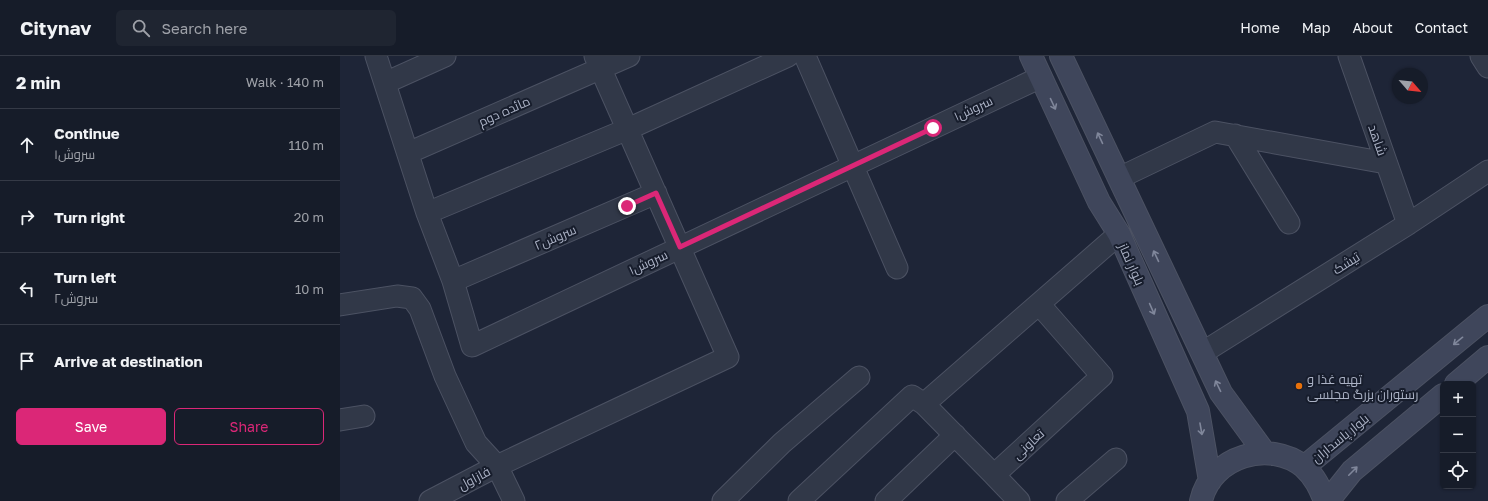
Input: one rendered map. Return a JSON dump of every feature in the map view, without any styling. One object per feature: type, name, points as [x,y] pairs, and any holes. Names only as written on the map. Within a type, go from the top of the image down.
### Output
[{"type":"main road","name":"بلوار نماز","points":[[1031,56],[1099,202],[1119,234],[1198,411],[1210,481]]},
{"type":"main road","name":"بلوار نماز","points":[[1061,56],[1221,393],[1264,452]]},
{"type":"main road","name":"بلوار پاسداران","points":[[1304,467],[1488,316]]},
{"type":"main road","points":[[1460,381],[1488,357]]},
{"type":"main road","points":[[1328,501],[1352,471],[1440,398]]},
{"type":"main road","points":[[1201,501],[1210,481],[1224,466],[1243,456],[1264,452],[1285,456],[1304,467],[1318,484],[1324,501]]},
{"type":"street","points":[[376,56],[427,213],[453,281]]},
{"type":"street","points":[[385,83],[445,56]]},
{"type":"street","name":"مائده دوم","points":[[408,153],[598,62],[629,56]]},
{"type":"street","points":[[427,213],[628,129],[788,56]]},
{"type":"street","points":[[806,56],[896,268]]},
{"type":"street","name":"شاهد","points":[[1349,56],[1408,224]]},
{"type":"street","points":[[1481,56],[1488,67]]},
{"type":"street","points":[[598,62],[680,247]]},
{"type":"street","name":"سروش۱","points":[[453,281],[472,346],[1040,76]]},
{"type":"street","points":[[1119,178],[1215,132],[1386,163]]},
{"type":"street","points":[[1235,135],[1289,223]]},
{"type":"street","name":"تیشک","points":[[1202,353],[1488,172]]},
{"type":"street","name":"سروش۲","points":[[453,281],[656,193]]},
{"type":"street","points":[[924,404],[1119,234]]},
{"type":"street","name":"فازاول","points":[[430,501],[497,466],[728,357],[680,247]]},
{"type":"street","points":[[340,305],[397,296],[412,298],[420,309],[445,376],[476,443],[497,466],[514,501]]},
{"type":"street","name":"تعاونی","points":[[994,475],[1102,376],[1039,304]]},
{"type":"street","points":[[723,501],[782,443],[859,377]]},
{"type":"street","points":[[799,501],[912,396],[924,404],[1019,501]]},
{"type":"street","points":[[340,420],[364,416]]},
{"type":"street","points":[[886,501],[955,435]]},
{"type":"street","points":[[1068,501],[1116,459]]},
{"type":"place","name":"تهیه غذا و رستوران بزرگ مجلسی","points":[[1299,386]]},
{"type":"route","points":[[627,206],[656,193],[680,247],[933,128]]}]
